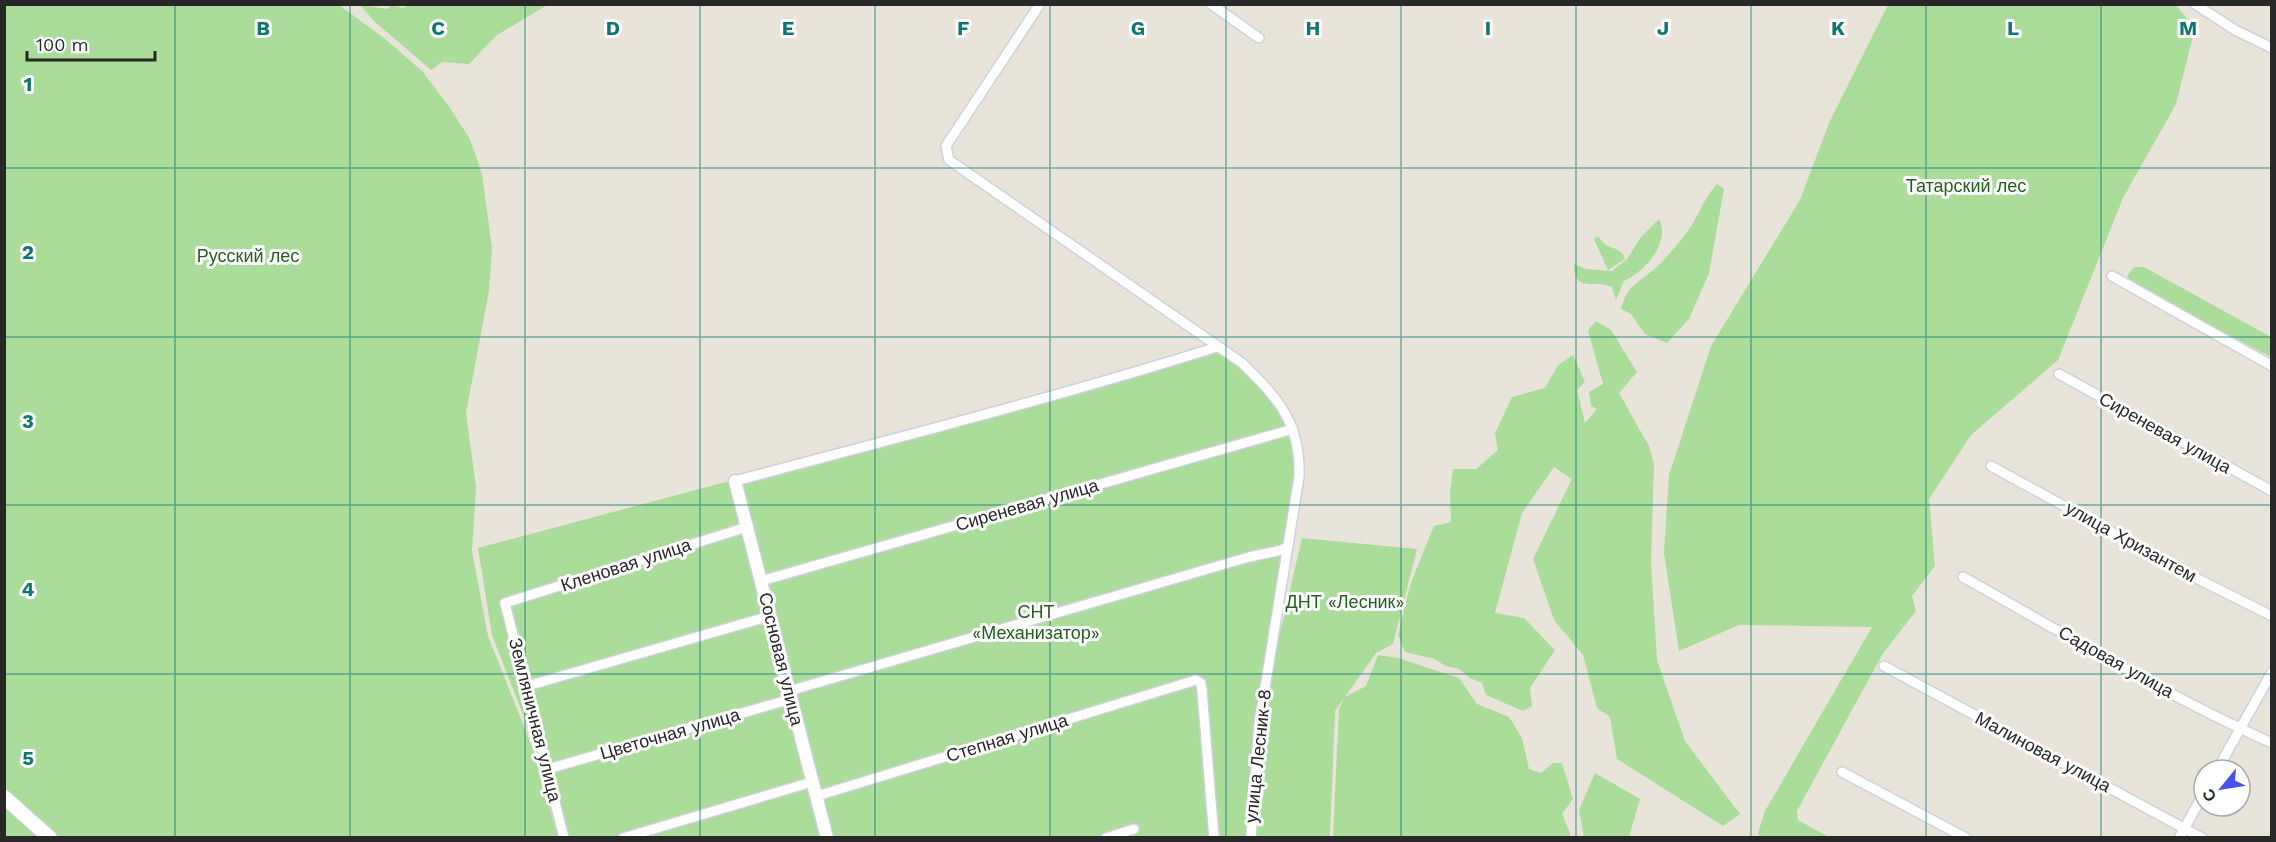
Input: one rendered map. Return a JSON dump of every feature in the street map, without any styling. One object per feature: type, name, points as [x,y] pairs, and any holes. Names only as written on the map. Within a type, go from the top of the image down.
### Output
[{"type":"main road","points":[[4,797],[50,837]]},
{"type":"street","name":"улица Лесник-8","points":[[1040,4],[946,146],[948,160],[1242,363],[1262,382],[1280,405],[1293,429],[1300,457],[1299,477],[1259,725],[1251,837]]},
{"type":"street","points":[[1211,4],[1259,38]]},
{"type":"street","points":[[2195,4],[2235,30],[2271,46]]},
{"type":"street","points":[[2112,276],[2271,366]]},
{"type":"street","points":[[735,481],[1154,367],[1217,347]]},
{"type":"street","name":"Сиреневая улица","points":[[2059,375],[2271,491]]},
{"type":"street","name":"Сиреневая улица","points":[[761,581],[1293,429]]},
{"type":"street","name":"улица Хризантем","points":[[1991,466],[2192,576],[2271,616]]},
{"type":"street","name":"Сосновая улица","points":[[735,481],[827,837]]},
{"type":"street","name":"Кленовая улица","points":[[505,603],[747,527]]},
{"type":"street","name":"Цветочная улица","points":[[548,769],[1238,560],[1282,550],[1288,546]]},
{"type":"street","name":"Садовая улица","points":[[1963,577],[2133,672],[2240,729],[2271,742]]},
{"type":"street","name":"Земляничная улица","points":[[505,603],[564,837]]},
{"type":"street","points":[[527,686],[770,616]]},
{"type":"street","name":"Малиновая улица","points":[[1884,666],[2182,833],[2202,837]]},
{"type":"street","points":[[2224,758],[2271,672]]},
{"type":"street","name":"Степная улица","points":[[817,796],[1196,680],[1201,683],[1202,691],[1214,837]]},
{"type":"street","points":[[1842,772],[1966,837]]},
{"type":"street","points":[[623,837],[812,782]]},
{"type":"street","points":[[2182,833],[2192,815]]},
{"type":"street","points":[[1106,837],[1134,829]]},
{"type":"green space","points":[[410,4],[547,5],[497,35],[469,64],[442,62],[431,70],[375,22],[360,5],[388,9],[391,5],[403,8]]},
{"type":"green space","name":"Русский лес","points":[[5,5],[339,5],[384,38],[422,71],[448,105],[470,139],[482,174],[492,248],[489,291],[466,413],[476,487],[472,551],[488,636],[533,749],[558,837],[5,838]]},
{"type":"green space","name":"Татарский лес","points":[[1888,5],[2176,5],[2195,28],[2176,104],[2123,198],[2058,360],[1971,435],[1929,499],[1935,566],[1912,596],[1916,611],[1882,655],[1797,811],[1798,820],[1829,837],[1760,837],[1758,833],[1765,811],[1872,627],[1739,625],[1679,651],[1664,553],[1669,475],[1711,346],[1800,200],[1829,123]]},
{"type":"green space","points":[[1717,184],[1724,189],[1709,273],[1689,319],[1667,343],[1645,334],[1631,314],[1621,309],[1631,288],[1654,270],[1680,241]]},
{"type":"green space","points":[[1659,219],[1662,228],[1661,238],[1654,256],[1640,271],[1624,281],[1616,300],[1612,287],[1582,283],[1578,279],[1574,264],[1586,269],[1612,271],[1627,259],[1641,237]]},
{"type":"green space","points":[[1598,236],[1605,244],[1621,252],[1625,259],[1608,270],[1594,239]]},
{"type":"green space","points":[[2134,267],[2144,267],[2271,337],[2271,357],[2130,284],[2127,276]]},
{"type":"green space","points":[[1596,321],[1611,330],[1637,372],[1619,393],[1649,446],[1654,464],[1651,562],[1657,660],[1685,741],[1740,814],[1723,826],[1617,759],[1610,717],[1597,708],[1583,655],[1554,620],[1533,559],[1572,479],[1554,467],[1522,513],[1495,613],[1524,618],[1555,650],[1530,688],[1532,706],[1523,711],[1486,695],[1482,683],[1470,678],[1459,669],[1446,666],[1434,659],[1405,652],[1398,635],[1410,585],[1434,526],[1451,522],[1450,493],[1453,469],[1476,469],[1498,450],[1495,433],[1512,397],[1545,388],[1558,365],[1573,355],[1585,382],[1577,390],[1585,423],[1597,409],[1591,406],[1589,392],[1603,384],[1588,330]]},
{"type":"green space","name":"СНТ «Механизатор»","points":[[1217,351],[1248,370],[1283,414],[1294,440],[1297,467],[1268,638],[1253,745],[1262,743],[1271,672],[1302,538],[1417,549],[1393,644],[1376,653],[1345,697],[1366,686],[1378,655],[1398,658],[1459,678],[1477,704],[1509,717],[1522,738],[1529,769],[1541,773],[1553,763],[1562,763],[1573,799],[1562,814],[1570,837],[1333,837],[1339,709],[1344,698],[1335,711],[1330,837],[561,837],[536,748],[492,635],[478,548]]},
{"type":"green space","points":[[1595,773],[1640,799],[1629,837],[1584,837],[1579,810]]},
{"type":"park label","name":"ДНТ «Лесник»","points":[[1345,602]]}]
